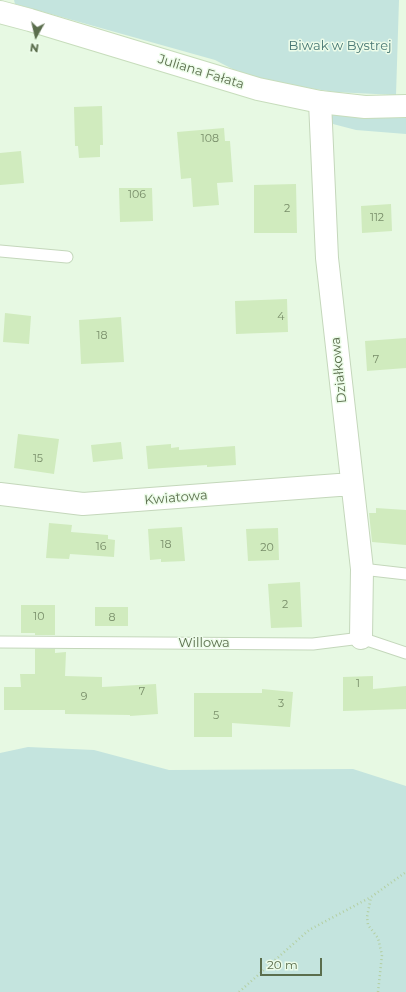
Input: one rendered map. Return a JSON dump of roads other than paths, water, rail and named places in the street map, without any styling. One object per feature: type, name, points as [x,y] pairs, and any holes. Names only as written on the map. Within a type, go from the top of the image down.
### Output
[{"type":"street","name":"Juliana Fałata","points":[[0,12],[258,89],[320,102],[365,107],[406,106]]},
{"type":"street","name":"Działkowa","points":[[320,102],[327,258],[362,569],[361,638]]},
{"type":"street","name":"Kwiatowa","points":[[0,494],[83,504],[352,484]]},
{"type":"lane","points":[[0,251],[67,257]]},
{"type":"lane","points":[[362,569],[406,574]]},
{"type":"lane","name":"Willowa","points":[[0,642],[313,644],[361,638],[406,653]]},
{"type":"park label","name":"Biwak w Bystrej","points":[[340,46]]}]
